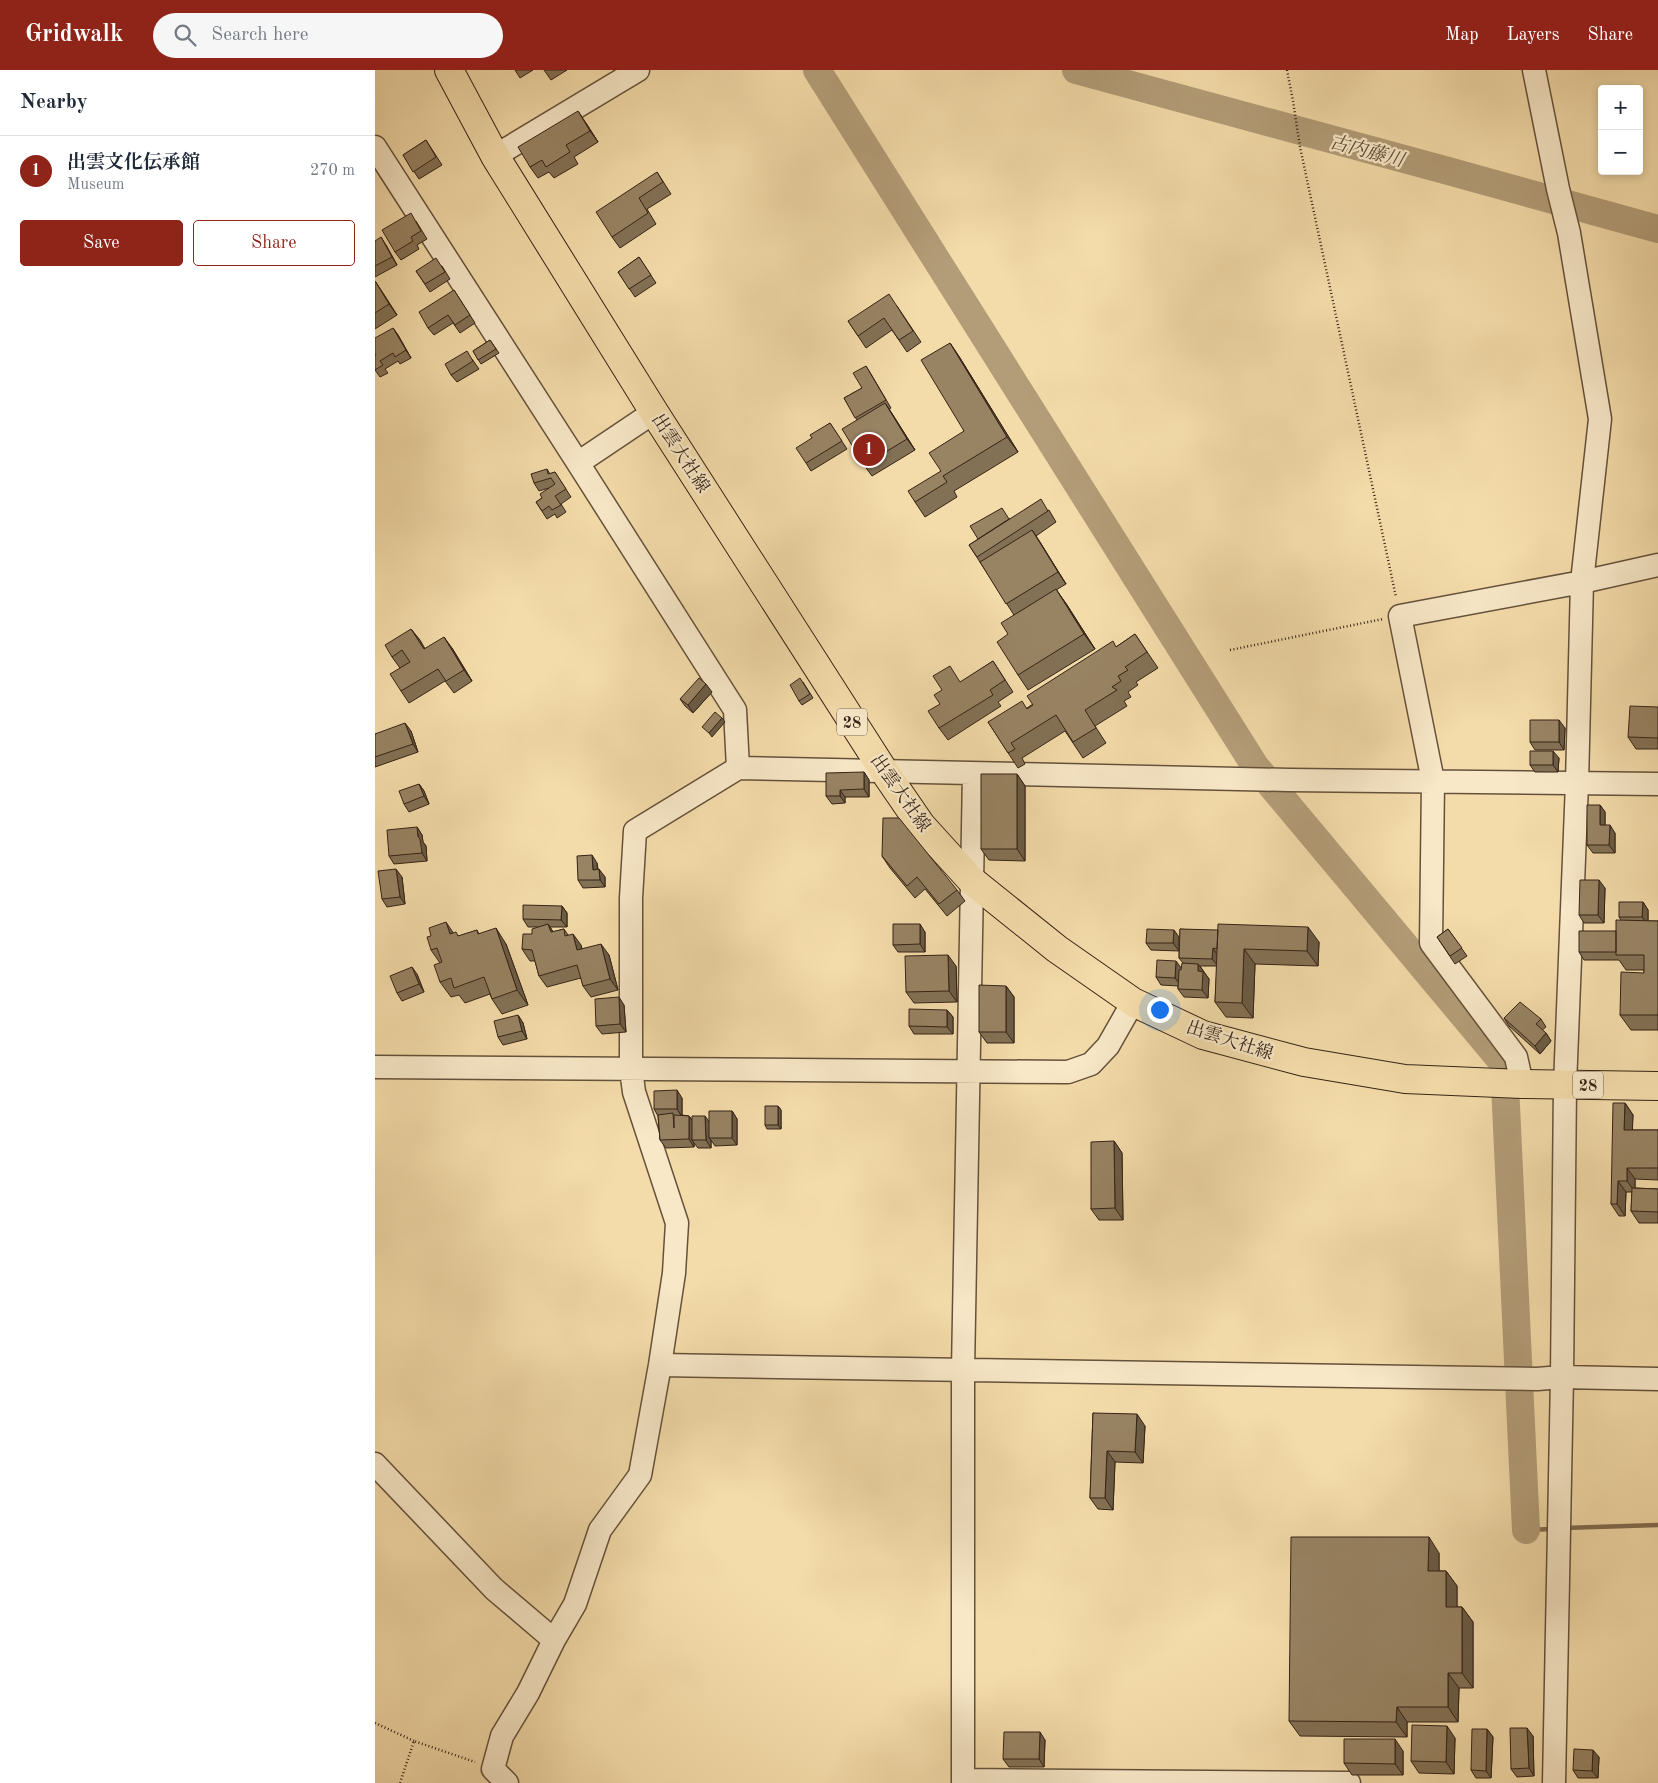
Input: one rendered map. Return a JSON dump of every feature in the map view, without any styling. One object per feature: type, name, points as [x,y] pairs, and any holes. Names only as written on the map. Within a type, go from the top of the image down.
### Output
[{"type":"main road","name":"出雲大社線","points":[[449,70],[495,156],[654,412],[884,771],[921,825],[971,880],[1057,948],[1133,1002],[1203,1035],[1304,1062],[1405,1079],[1520,1084],[1658,1086]]},
{"type":"street","points":[[495,156],[638,70]]},
{"type":"street","points":[[1534,70],[1558,189],[1569,233],[1600,419],[1583,582],[1565,1085],[1562,1377],[1554,1783]]},
{"type":"street","points":[[375,148],[735,710],[738,768]]},
{"type":"street","points":[[578,463],[654,412]]},
{"type":"street","points":[[1520,1084],[1516,1057],[1431,943],[1433,781],[1400,616],[1583,582],[1658,565]]},
{"type":"street","points":[[500,1776],[502,1736],[528,1693],[554,1640],[575,1604],[600,1530],[640,1475],[674,1273],[677,1223],[634,1092],[631,1069],[631,898],[635,831],[738,768],[1289,780],[1658,784]]},
{"type":"street","points":[[974,774],[963,1370],[963,1782],[1349,1783]]},
{"type":"street","points":[[375,1066],[1067,1072],[1091,1064],[1109,1046],[1133,1002]]},
{"type":"street","points":[[660,1365],[1537,1379],[1562,1377],[1658,1379]]},
{"type":"street","points":[[375,1464],[494,1589],[554,1640]]},
{"type":"path","points":[[1230,650],[1400,616],[1300,147],[1287,70]]},
{"type":"path","points":[[375,1722],[414,1741],[500,1776]]},
{"type":"path","points":[[401,1783],[414,1741]]},
{"type":"building","points":[[578,111],[590,131],[566,145],[570,152],[546,167],[542,160],[530,167],[518,147]]},
{"type":"building","points":[[426,140],[436,157],[413,172],[403,155]]},
{"type":"building","points":[[657,172],[663,182],[639,198],[648,213],[612,237],[596,212]]},
{"type":"building","points":[[411,213],[421,231],[411,237],[413,241],[395,252],[382,230]]},
{"type":"building","points":[[381,237],[392,257],[375,266],[375,241]]},
{"type":"building","points":[[639,257],[651,275],[629,289],[618,272]]},
{"type":"building","points":[[436,258],[445,272],[425,284],[416,271]]},
{"type":"building","points":[[375,281],[389,304],[375,313]]},
{"type":"building","points":[[454,290],[470,315],[455,325],[448,315],[428,328],[419,312]]},
{"type":"building","points":[[889,294],[913,331],[899,340],[884,318],[858,336],[848,321]]},
{"type":"building","points":[[393,328],[406,350],[395,357],[393,353],[380,361],[383,365],[375,370],[375,338]]},
{"type":"building","points":[[490,340],[496,349],[478,360],[473,351]]},
{"type":"building","points":[[950,343],[1007,437],[943,476],[947,482],[915,502],[908,491],[941,471],[929,453],[964,431],[921,360]]},
{"type":"building","points":[[467,351],[473,361],[451,375],[445,364]]},
{"type":"building","points":[[866,366],[886,400],[855,418],[844,398],[862,388],[853,373]]},
{"type":"building","points":[[885,403],[907,439],[864,465],[842,429]]},
{"type":"building","points":[[830,423],[842,441],[806,463],[796,448],[812,438],[810,435]]},
{"type":"building","points":[[547,469],[548,474],[555,472],[566,489],[555,496],[561,505],[552,510],[549,506],[542,511],[536,502],[542,498],[540,494],[555,484],[551,478],[534,483],[531,474]]},
{"type":"building","points":[[1041,499],[1048,511],[977,557],[969,545]]},
{"type":"building","points":[[1002,508],[1009,519],[978,539],[970,526]]},
{"type":"building","points":[[1032,530],[1058,572],[1006,604],[980,562]]},
{"type":"building","points":[[1056,589],[1084,634],[1018,675],[997,642],[1008,634],[1001,623]]},
{"type":"building","points":[[411,629],[424,649],[444,637],[464,670],[446,681],[438,669],[401,691],[390,674],[410,662],[402,650],[392,657],[385,645]]},
{"type":"building","points":[[1135,634],[1147,652],[1125,667],[1128,670],[1118,676],[1121,681],[1112,687],[1117,690],[1085,710],[1096,728],[1073,742],[1056,715],[1011,743],[1015,749],[1008,753],[988,722],[1022,701],[1027,709],[1033,705],[1027,696],[1113,641],[1116,647]]},
{"type":"building","points":[[993,661],[1005,680],[990,690],[993,695],[939,728],[928,711],[940,704],[934,695],[942,690],[933,676],[950,666],[960,682]]},
{"type":"building","points":[[699,678],[706,684],[688,705],[680,699]]},
{"type":"building","points":[[800,678],[810,694],[799,701],[790,685]]},
{"type":"building","points":[[1630,706],[1658,707],[1658,738],[1628,737]]},
{"type":"building","points":[[715,712],[722,718],[709,733],[702,727]]},
{"type":"building","points":[[1530,720],[1559,720],[1559,742],[1530,742]]},
{"type":"building","points":[[405,723],[413,744],[375,757],[375,734]]},
{"type":"building","points":[[1530,751],[1553,751],[1553,765],[1530,765]]},
{"type":"building","points":[[864,772],[864,789],[840,790],[840,796],[826,796],[826,773]]},
{"type":"building","points":[[981,774],[1017,774],[1017,849],[981,849]]},
{"type":"building","points":[[419,784],[424,796],[404,804],[399,791]]},
{"type":"building","points":[[1587,805],[1600,805],[1600,825],[1610,825],[1609,845],[1587,845]]},
{"type":"building","points":[[883,818],[899,818],[957,890],[939,904],[917,877],[907,886],[882,856]]},
{"type":"building","points":[[417,827],[422,853],[389,856],[387,830]]},
{"type":"building","points":[[592,855],[593,870],[599,869],[600,880],[578,880],[577,856]]},
{"type":"building","points":[[396,869],[400,897],[382,899],[378,871]]},
{"type":"building","points":[[1580,880],[1599,880],[1598,915],[1579,915]]},
{"type":"building","points":[[1619,902],[1643,902],[1642,917],[1619,917]]},
{"type":"building","points":[[523,905],[562,906],[561,920],[523,919]]},
{"type":"building","points":[[1616,920],[1658,921],[1658,1015],[1620,1015],[1621,972],[1644,973],[1644,955],[1616,955]]},
{"type":"building","points":[[446,922],[450,934],[456,932],[458,936],[477,930],[478,934],[496,928],[517,990],[492,999],[484,977],[454,988],[451,978],[440,982],[434,965],[442,962],[437,948],[431,950],[427,937],[431,936],[429,928]]},
{"type":"building","points":[[548,924],[551,932],[564,929],[565,936],[573,934],[577,950],[601,944],[610,979],[583,986],[577,965],[539,976],[532,950],[522,949],[523,934],[532,934],[532,929]]},
{"type":"building","points":[[893,924],[920,924],[920,944],[893,945]]},
{"type":"building","points":[[1218,924],[1308,927],[1307,951],[1244,949],[1242,1003],[1215,1002]]},
{"type":"building","points":[[1147,929],[1174,930],[1173,943],[1146,943]]},
{"type":"building","points":[[1180,929],[1218,930],[1217,949],[1213,948],[1212,959],[1179,958]]},
{"type":"building","points":[[1448,929],[1462,948],[1450,956],[1437,937]]},
{"type":"building","points":[[1579,931],[1616,931],[1616,952],[1579,952]]},
{"type":"building","points":[[948,955],[949,991],[906,992],[905,956]]},
{"type":"building","points":[[1157,960],[1176,961],[1175,978],[1156,977]]},
{"type":"building","points":[[1182,963],[1198,964],[1198,971],[1203,972],[1202,990],[1178,989],[1179,970],[1181,970]]},
{"type":"building","points":[[412,967],[419,984],[397,993],[390,976]]},
{"type":"building","points":[[979,985],[1006,986],[1006,1032],[979,1032]]},
{"type":"building","points":[[619,997],[620,1024],[596,1026],[595,999]]},
{"type":"building","points":[[1520,1002],[1541,1019],[1536,1024],[1546,1033],[1535,1046],[1504,1018]]},
{"type":"building","points":[[909,1009],[947,1010],[947,1027],[909,1026]]},
{"type":"building","points":[[518,1015],[522,1031],[498,1037],[494,1021]]},
{"type":"building","points":[[677,1090],[677,1109],[654,1109],[654,1091]]},
{"type":"building","points":[[1613,1103],[1625,1103],[1624,1130],[1658,1130],[1658,1168],[1627,1168],[1627,1181],[1618,1181],[1617,1204],[1611,1204]]},
{"type":"building","points":[[765,1106],[778,1106],[778,1125],[765,1125]]},
{"type":"building","points":[[709,1111],[732,1111],[732,1138],[709,1138]]},
{"type":"building","points":[[673,1113],[674,1128],[674,1115],[689,1116],[689,1139],[660,1140],[658,1115]]},
{"type":"building","points":[[692,1116],[705,1116],[706,1140],[692,1140]]},
{"type":"building","points":[[1114,1141],[1115,1208],[1091,1209],[1091,1142]]},
{"type":"building","points":[[1632,1188],[1658,1189],[1658,1212],[1631,1211]]},
{"type":"building","points":[[1093,1413],[1137,1414],[1135,1452],[1107,1451],[1105,1498],[1090,1498]]},
{"type":"building","points":[[1291,1537],[1429,1537],[1428,1571],[1446,1571],[1446,1607],[1462,1607],[1462,1673],[1448,1673],[1448,1707],[1397,1707],[1396,1722],[1289,1721]]},
{"type":"building","points":[[1412,1725],[1447,1726],[1446,1762],[1411,1761]]},
{"type":"building","points":[[1510,1728],[1527,1728],[1529,1768],[1511,1769]]},
{"type":"building","points":[[1472,1729],[1487,1729],[1486,1771],[1471,1770]]},
{"type":"building","points":[[1004,1732],[1040,1732],[1039,1759],[1003,1759]]},
{"type":"building","points":[[1344,1739],[1395,1739],[1395,1764],[1344,1763]]},
{"type":"building","points":[[1574,1749],[1593,1750],[1592,1771],[1573,1770]]},
{"type":"waterway","points":[[817,70],[1255,766],[1504,1064],[1526,1530]]},
{"type":"waterway","name":"古内藤川","points":[[1076,70],[1658,229]]},
{"type":"waterway","points":[[1564,1528],[1658,1525]]},
{"type":"waterway","points":[[1526,1530],[1552,1529]]},
{"type":"place","name":"出雲文化伝承館","points":[[869,450]]}]
